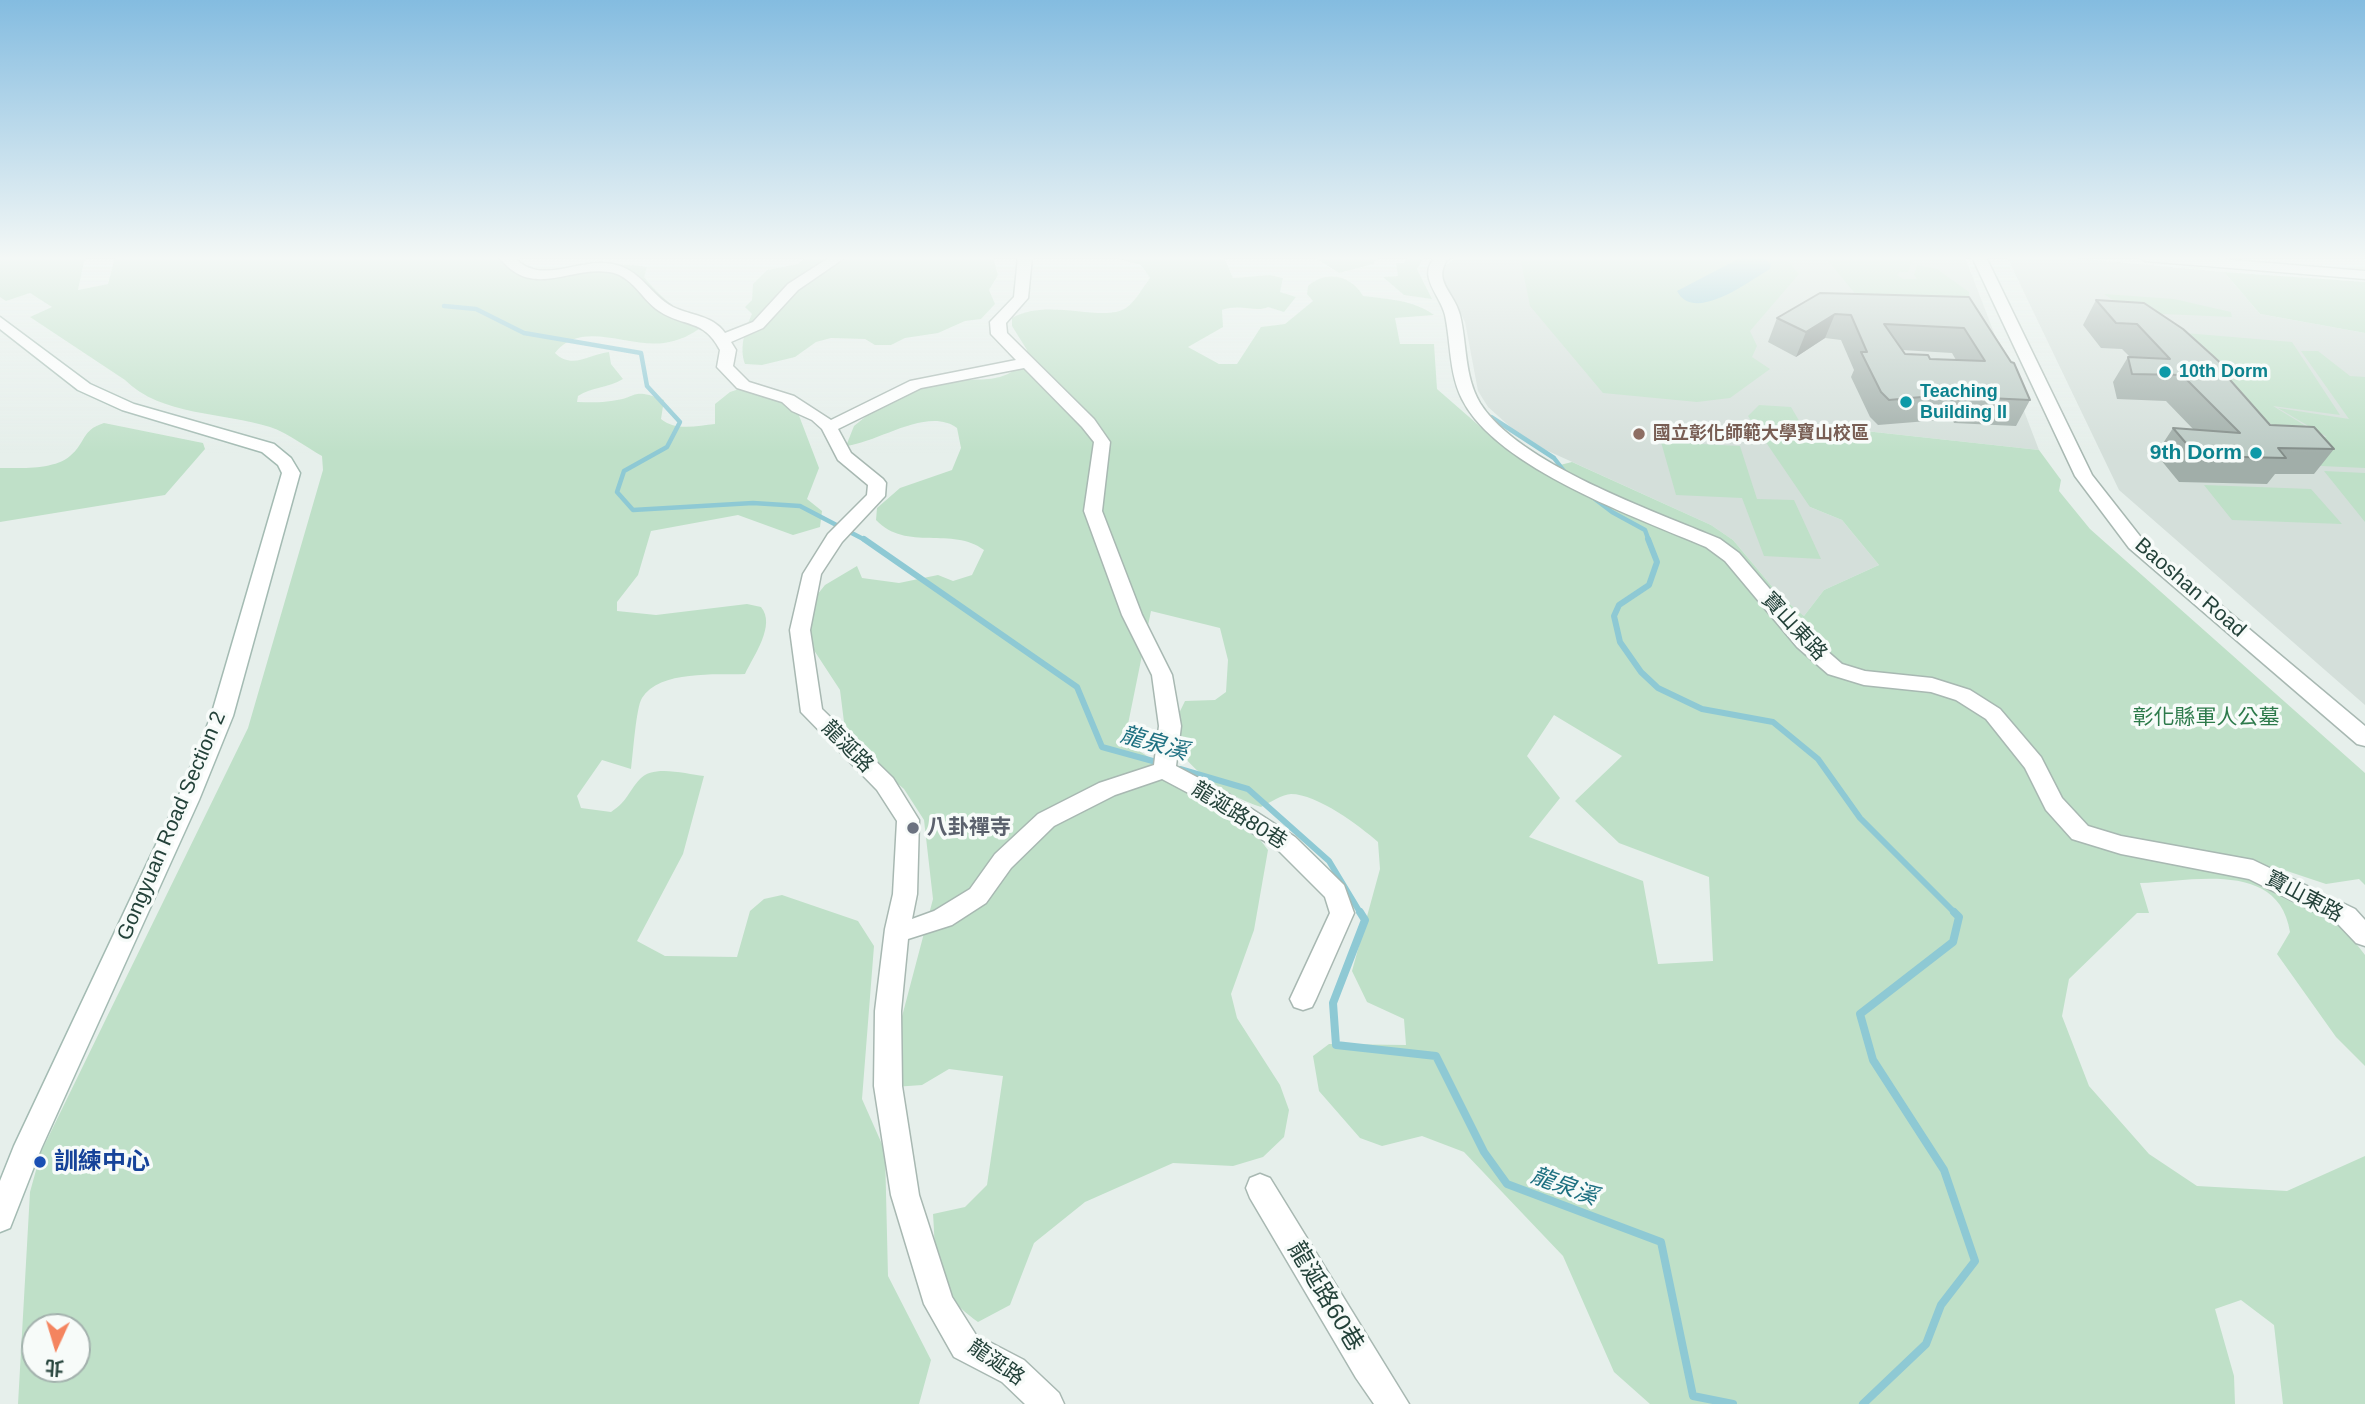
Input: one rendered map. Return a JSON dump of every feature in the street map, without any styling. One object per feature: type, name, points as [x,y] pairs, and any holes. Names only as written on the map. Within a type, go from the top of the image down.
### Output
[{"type":"street","name":"Gongyuan Road Section 2","points":[[0,1217],[27,1146],[188,800],[222,716],[291,473],[285,462],[268,448],[128,407],[84,387],[1,323]]},
{"type":"street","points":[[701,323],[712,327],[722,340],[760,323]]},
{"type":"street","points":[[897,929],[912,929],[943,918],[978,896],[1003,860],[1046,820],[1107,789],[1164,770],[1170,726],[1162,675],[1132,615],[1093,511],[1102,442],[1088,423],[999,334],[998,323]]},
{"type":"street","name":"寶山東路","points":[[1453,323],[1462,378],[1473,405],[1490,427],[1524,451],[1582,485],[1732,557],[1804,642],[1835,669],[1864,678],[1932,685],[1963,695],[1993,714],[2033,763],[2054,804],[2080,833],[2120,845],[2253,870],[2346,916],[2365,936]]},
{"type":"street","name":"Baoshan Road","points":[[2010,323],[2084,476],[2128,535],[2365,738]]},
{"type":"street","name":"龍涎路","points":[[722,340],[728,350],[724,367],[743,385],[788,399],[798,408],[818,416],[829,427],[844,456],[877,484],[876,496],[835,538],[812,574],[800,629],[812,712],[885,784],[908,820],[905,894],[897,929],[888,1011],[888,1086],[905,1195],[939,1304],[965,1346],[1013,1371],[1048,1404]]},
{"type":"street","points":[[829,427],[916,384],[1026,363]]},
{"type":"street","name":"龍涎路80巷","points":[[1164,770],[1219,799],[1287,844],[1336,892],[1342,913],[1303,999]]},
{"type":"street","name":"龍涎路60巷","points":[[1260,1188],[1367,1367],[1393,1404]]},
{"type":"shaded area","name":"國立彰化師範大學寶山校區","points":[[1465,323],[1990,323],[2039,450],[1801,424],[1810,507],[1842,520],[1879,565],[1824,590],[1804,616],[1780,596],[1733,540],[1711,525],[1526,441],[1488,407],[1478,391]]},
{"type":"shaded area","points":[[2038,323],[2307,323],[2365,333],[2365,705],[2119,490]]},
{"type":"green space","points":[[38,323],[698,323],[703,326],[675,341],[650,343],[591,336],[566,343],[555,353],[561,358],[575,361],[609,352],[611,364],[623,379],[583,393],[578,396],[577,402],[607,402],[645,394],[664,400],[661,419],[667,423],[694,426],[715,424],[715,404],[730,392],[742,388],[787,403],[798,413],[819,468],[807,499],[822,511],[820,527],[793,535],[738,515],[651,531],[638,575],[617,602],[617,611],[656,615],[747,604],[761,607],[765,614],[765,631],[745,674],[675,678],[650,689],[640,703],[631,769],[602,760],[577,796],[581,808],[611,812],[646,774],[670,771],[704,776],[683,854],[637,941],[665,956],[737,957],[750,911],[764,899],[782,895],[858,921],[874,946],[862,1099],[885,1151],[888,1276],[931,1360],[919,1404],[18,1404],[21,1351],[21,1383],[91,1383],[91,1313],[23,1313],[30,1192],[41,1152],[248,728],[323,470],[322,456],[270,427],[174,407],[140,392]]},
{"type":"green space","points":[[748,323],[962,323],[938,333],[905,338],[891,345],[875,345],[865,339],[831,338],[816,342],[795,357],[762,365],[745,364],[743,352]]},
{"type":"green space","name":"彰化縣軍人公墓","points":[[1012,323],[1223,323],[1223,327],[1188,347],[1219,364],[1237,364],[1261,327],[1287,323],[1396,323],[1400,344],[1434,344],[1437,389],[1507,450],[1552,467],[1572,462],[1711,525],[1733,540],[1780,596],[1804,616],[1824,590],[1879,565],[1842,520],[1810,507],[1748,416],[1759,405],[1791,407],[1801,424],[2039,450],[2061,480],[2059,491],[2090,529],[2365,773],[2365,885],[2359,879],[2326,884],[2284,870],[2330,910],[2365,955],[2365,1066],[2336,1037],[2277,954],[2290,932],[2283,909],[2269,894],[2252,884],[2231,880],[2140,883],[2149,913],[2137,913],[2069,979],[2062,1016],[2089,1086],[2149,1154],[2197,1186],[2287,1191],[2365,1156],[2365,1404],[2283,1404],[2274,1325],[2241,1300],[2215,1309],[2234,1376],[2235,1404],[1650,1404],[1614,1372],[1563,1256],[1464,1152],[1422,1136],[1382,1146],[1360,1138],[1319,1091],[1313,1056],[1329,1044],[1406,1045],[1404,1019],[1367,1002],[1352,971],[1380,869],[1378,842],[1325,805],[1301,795],[1288,794],[1261,807],[1234,796],[1208,779],[1185,758],[1169,734],[1185,701],[1215,700],[1226,692],[1228,660],[1220,628],[1151,611],[1126,734],[1136,749],[1188,782],[1215,811],[1255,833],[1268,850],[1254,930],[1231,994],[1237,1018],[1280,1085],[1289,1110],[1284,1137],[1263,1157],[1233,1166],[1173,1163],[1085,1202],[1034,1243],[1010,1305],[978,1322],[962,1310],[951,1298],[939,1275],[933,1214],[965,1207],[987,1185],[1003,1076],[949,1069],[922,1085],[894,1087],[890,1062],[933,899],[924,820],[904,789],[860,751],[844,722],[840,690],[806,638],[805,610],[825,585],[857,566],[862,578],[899,583],[938,575],[953,581],[972,575],[984,550],[972,543],[901,535],[876,520],[877,508],[900,488],[952,470],[961,448],[957,428],[945,422],[918,423],[846,446],[854,426],[875,409],[878,399],[933,382],[991,379],[1013,371],[1021,363],[1027,350]],"holes":[[[1554,715],[1622,756],[1575,801],[1619,843],[1709,877],[1713,961],[1658,964],[1643,881],[1529,837],[1560,798],[1527,756]]]},
{"type":"green space","points":[[1544,323],[1757,323],[1750,331],[1757,346],[1752,357],[1770,369],[1730,398],[1697,402],[1603,393]]},
{"type":"green space","points":[[2307,323],[2365,323],[2365,333]]},
{"type":"green space","points":[[2161,331],[2292,342],[2340,415],[2273,406],[2319,434],[2278,430]]},
{"type":"green space","points":[[2301,351],[2318,351],[2350,376],[2365,377],[2365,468],[2321,466],[2286,433],[2327,437],[2278,408],[2349,419]]},
{"type":"green space","points":[[104,423],[203,443],[205,449],[165,495],[0,522],[0,468],[36,467],[63,461],[75,451],[91,429]]},
{"type":"green space","points":[[1661,442],[1740,446],[1757,499],[1794,500],[1821,559],[1764,556],[1742,498],[1676,495]]},
{"type":"green space","points":[[2324,471],[2365,473],[2365,522]]},
{"type":"green space","points":[[2204,485],[2311,489],[2342,524],[2232,520]]},
{"type":"building","points":[[1786,323],[1821,323],[1806,332]]},
{"type":"building","points":[[1854,323],[1985,323],[2014,363],[2030,400],[1967,397],[1965,393],[1889,400],[1881,392],[1861,352],[1867,352]],"holes":[[[1884,324],[1964,328],[1985,361],[1930,359],[1928,355],[1905,354]]]},
{"type":"building","points":[[2116,323],[2173,323],[2230,372],[2223,372],[2270,425],[2314,427],[2334,449],[2278,448],[2286,458],[2197,456],[2173,428],[2240,433],[2182,375],[2132,374],[2128,357],[2170,359],[2137,324]]},
{"type":"waterway","name":"龍泉溪","points":[[503,323],[524,333],[641,353],[647,386],[680,422],[667,447],[624,471],[617,492],[633,510],[753,503],[800,506],[867,541]]},
{"type":"waterway","points":[[1491,417],[1554,458],[1567,475]]},
{"type":"waterway","points":[[1591,496],[1612,512],[1645,530],[1649,541]]},
{"type":"waterway","points":[[1648,539],[1657,562],[1649,585],[1619,605],[1614,616],[1620,642],[1641,672],[1658,688],[1702,709],[1773,722],[1818,759],[1860,818],[1959,917],[1953,942],[1860,1014],[1873,1060],[1944,1170],[1975,1261],[1941,1305],[1926,1344],[1863,1404]]},
{"type":"waterway","name":"龍泉溪","points":[[867,541],[1077,687],[1102,747],[1160,763]]},
{"type":"waterway","name":"龍泉溪","points":[[1180,769],[1248,789],[1329,861],[1361,914]]},
{"type":"waterway","name":"龍泉溪","points":[[1360,912],[1365,920],[1333,1003],[1336,1045],[1436,1056],[1484,1152],[1507,1184],[1661,1242],[1693,1396],[1733,1404]]},
{"type":"place","name":"10th Dorm","points":[[2165,372]]},
{"type":"place","name":"Teaching Building II","points":[[1906,402]]},
{"type":"place","name":"國立彰化師範大學寶山校區","points":[[1639,434]]},
{"type":"place","name":"9th Dorm","points":[[2256,453]]},
{"type":"place","name":"八卦禪寺","points":[[913,828]]},
{"type":"place","name":"訓練中心","points":[[40,1162]]}]
